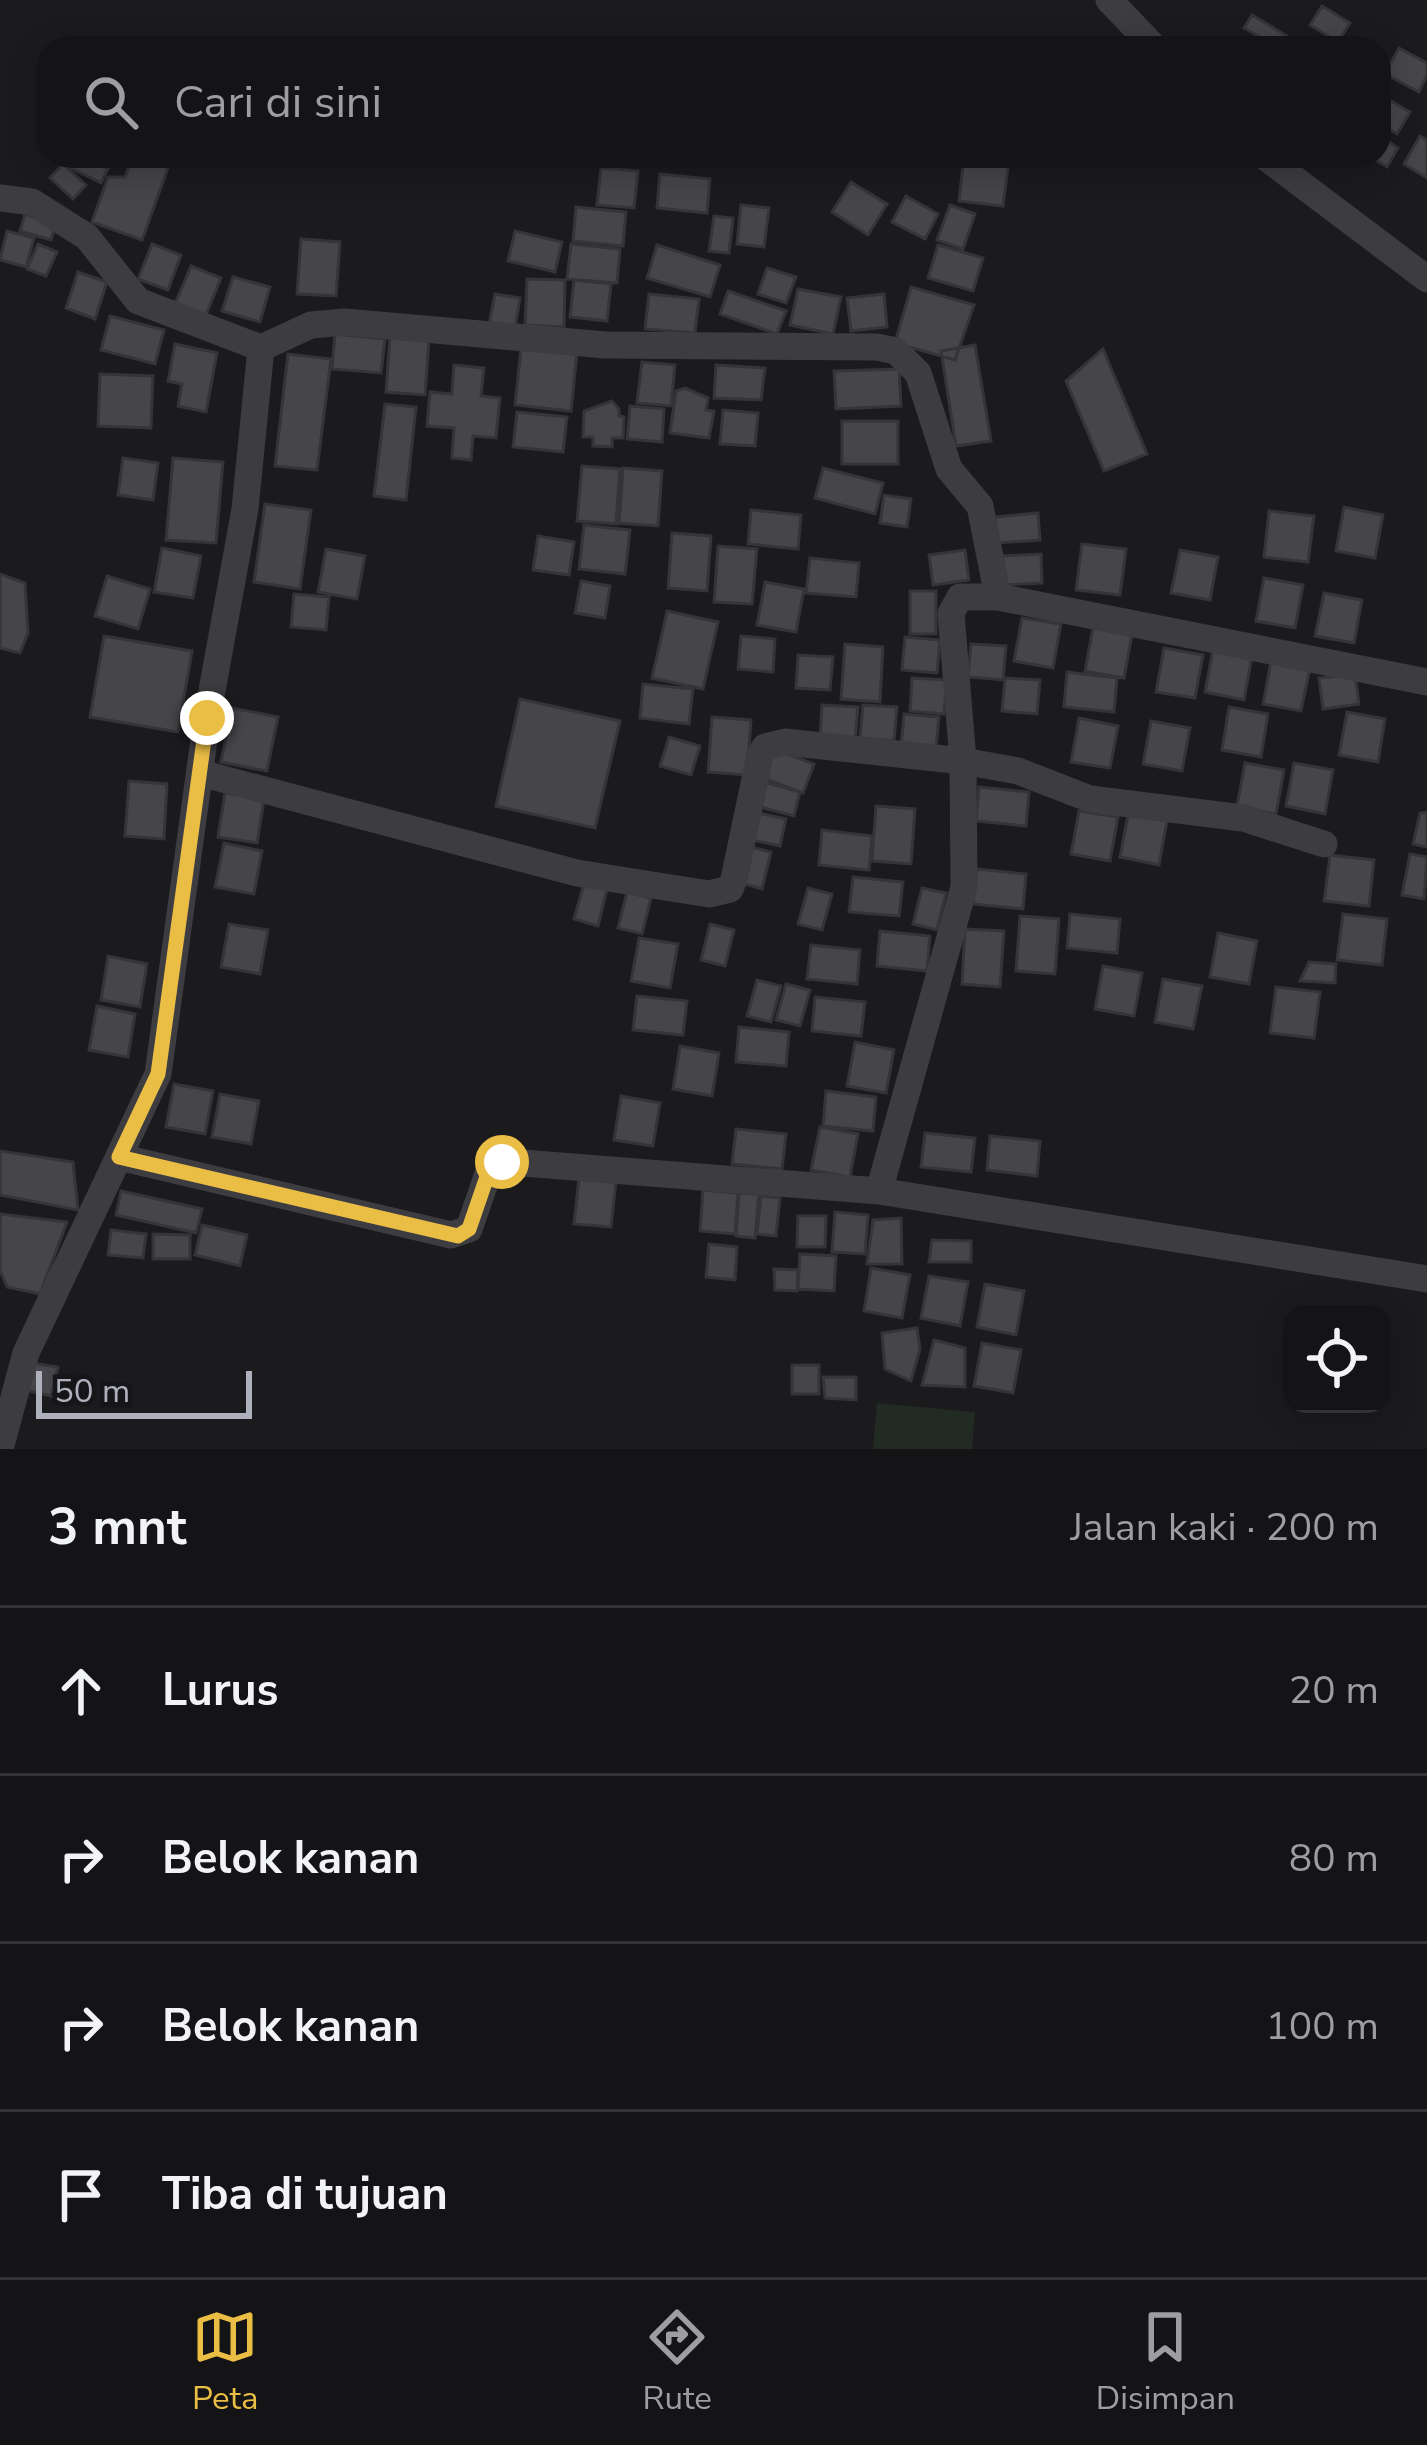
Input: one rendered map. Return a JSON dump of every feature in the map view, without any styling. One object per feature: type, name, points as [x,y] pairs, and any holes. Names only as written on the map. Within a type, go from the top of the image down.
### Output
[{"type":"street","points":[[1109,0],[1144,36]]},
{"type":"street","points":[[1280,168],[1427,279]]},
{"type":"street","points":[[0,198],[32,202],[87,237],[138,301],[261,348],[311,325],[344,322],[586,344],[896,351],[919,373],[949,470],[980,506],[998,597]]},
{"type":"street","points":[[0,1449],[26,1353],[158,1074],[200,773],[245,509],[261,348]]},
{"type":"street","points":[[879,1191],[962,899],[963,761],[951,613],[960,597],[998,597],[1427,682]]},
{"type":"street","points":[[200,773],[577,873],[709,894],[722,893],[734,880],[760,755],[765,747],[784,742],[963,761],[1028,773],[1090,799],[1244,818],[1324,844]]},
{"type":"street","points":[[119,1157],[458,1236],[469,1229],[490,1168],[502,1162],[879,1191],[1427,1279]]},
{"type":"shaded area","points":[[877,1403],[975,1412],[972,1449],[873,1449]]},
{"type":"building","points":[[1322,6],[1350,23],[1342,36],[1328,36],[1310,25]]},
{"type":"building","points":[[1252,15],[1287,36],[1258,36],[1244,28]]},
{"type":"building","points":[[1399,48],[1427,63],[1419,92],[1391,77],[1391,63]]},
{"type":"building","points":[[1391,101],[1410,112],[1397,134],[1391,130]]},
{"type":"building","points":[[1420,136],[1427,140],[1427,178],[1404,164]]},
{"type":"building","points":[[59,168],[67,168],[86,185],[73,199],[50,178]]},
{"type":"building","points":[[71,168],[106,168],[101,183]]},
{"type":"building","points":[[128,168],[168,168],[142,240],[92,222],[108,177],[125,177]]},
{"type":"building","points":[[601,168],[638,171],[634,208],[597,205]]},
{"type":"building","points":[[963,168],[1008,168],[1003,206],[959,201]]},
{"type":"building","points":[[660,174],[710,179],[707,213],[657,208]]},
{"type":"building","points":[[851,182],[887,204],[868,235],[832,212]]},
{"type":"building","points":[[906,196],[938,214],[925,239],[892,222]]},
{"type":"building","points":[[741,205],[769,208],[764,247],[737,244]]},
{"type":"building","points":[[950,205],[975,214],[963,249],[937,240]]},
{"type":"building","points":[[576,207],[626,212],[623,246],[573,241]]},
{"type":"building","points":[[25,214],[56,224],[51,240],[20,231]]},
{"type":"building","points":[[714,216],[733,218],[729,253],[709,251]]},
{"type":"building","points":[[7,231],[34,238],[26,267],[0,260]]},
{"type":"building","points":[[515,231],[562,242],[555,272],[508,261]]},
{"type":"building","points":[[301,239],[340,242],[336,296],[297,294]]},
{"type":"building","points":[[38,244],[57,252],[46,276],[27,269]]},
{"type":"building","points":[[152,244],[181,255],[168,290],[138,279]]},
{"type":"building","points":[[571,244],[620,249],[617,283],[567,279]]},
{"type":"building","points":[[657,245],[720,265],[710,297],[647,278]]},
{"type":"building","points":[[938,245],[983,258],[973,291],[928,278]]},
{"type":"building","points":[[191,266],[221,278],[205,317],[175,304]]},
{"type":"building","points":[[767,268],[796,277],[786,303],[758,294]]},
{"type":"building","points":[[78,272],[107,282],[95,319],[66,308]]},
{"type":"building","points":[[233,277],[270,287],[260,322],[222,311]]},
{"type":"building","points":[[527,279],[565,280],[564,327],[525,325]]},
{"type":"building","points":[[574,280],[611,284],[607,321],[570,317]]},
{"type":"building","points":[[911,287],[974,305],[955,360],[895,343]]},
{"type":"building","points":[[798,289],[841,297],[833,334],[790,325]]},
{"type":"building","points":[[728,291],[786,311],[777,334],[720,314]]},
{"type":"building","points":[[495,294],[520,298],[515,328],[489,324]]},
{"type":"building","points":[[649,294],[699,299],[695,333],[645,329]]},
{"type":"building","points":[[884,294],[887,327],[851,331],[847,298]]},
{"type":"building","points":[[110,316],[164,330],[155,364],[101,350]]},
{"type":"building","points":[[335,334],[385,339],[381,373],[332,369]]},
{"type":"building","points":[[390,337],[429,340],[425,395],[386,392]]},
{"type":"building","points":[[175,344],[217,353],[206,412],[178,406],[182,384],[168,381]]},
{"type":"building","points":[[975,345],[991,441],[956,446],[941,351]]},
{"type":"building","points":[[521,349],[577,354],[571,411],[515,405]]},
{"type":"building","points":[[1103,349],[1147,454],[1104,471],[1066,381]]},
{"type":"building","points":[[288,354],[331,359],[317,470],[275,466]]},
{"type":"building","points":[[642,362],[675,365],[671,406],[637,403]]},
{"type":"building","points":[[454,365],[484,368],[481,396],[500,398],[496,438],[473,436],[471,460],[452,458],[454,428],[427,426],[430,392],[452,394]]},
{"type":"building","points":[[716,365],[765,368],[761,400],[714,398]]},
{"type":"building","points":[[899,369],[901,406],[836,409],[834,371]]},
{"type":"building","points":[[100,374],[153,376],[151,428],[98,426]]},
{"type":"building","points":[[685,388],[708,398],[706,410],[714,411],[709,438],[670,433],[676,391]]},
{"type":"building","points":[[612,401],[624,417],[623,438],[612,438],[612,447],[593,446],[593,437],[583,437],[584,411]]},
{"type":"building","points":[[385,404],[416,407],[406,500],[374,496]]},
{"type":"building","points":[[630,406],[664,409],[662,442],[627,439]]},
{"type":"building","points":[[723,410],[758,413],[755,446],[720,444]]},
{"type":"building","points":[[517,412],[567,417],[563,452],[513,447]]},
{"type":"building","points":[[842,421],[898,421],[898,464],[842,464]]},
{"type":"building","points":[[123,458],[158,463],[153,500],[118,495]]},
{"type":"building","points":[[173,458],[223,462],[216,543],[166,540]]},
{"type":"building","points":[[582,466],[620,469],[616,524],[577,521]]},
{"type":"building","points":[[623,468],[662,471],[658,526],[619,523]]},
{"type":"building","points":[[823,468],[883,483],[875,514],[815,498]]},
{"type":"building","points":[[884,495],[911,499],[907,527],[880,523]]},
{"type":"building","points":[[265,504],[311,510],[300,589],[254,582]]},
{"type":"building","points":[[1344,507],[1383,515],[1375,558],[1336,551]]},
{"type":"building","points":[[751,510],[801,515],[798,549],[748,544]]},
{"type":"building","points":[[1269,511],[1314,516],[1308,562],[1264,557]]},
{"type":"building","points":[[1038,513],[1040,540],[997,543],[995,517]]},
{"type":"building","points":[[584,525],[630,530],[625,574],[579,569]]},
{"type":"building","points":[[672,533],[711,536],[707,591],[668,588]]},
{"type":"building","points":[[538,536],[574,542],[569,575],[533,570]]},
{"type":"building","points":[[1082,544],[1126,549],[1120,595],[1076,590]]},
{"type":"building","points":[[718,546],[757,549],[752,604],[714,602]]},
{"type":"building","points":[[162,548],[201,556],[193,598],[154,592]]},
{"type":"building","points":[[326,549],[365,556],[357,599],[318,592]]},
{"type":"building","points":[[965,550],[969,580],[933,585],[929,555]]},
{"type":"building","points":[[1180,550],[1218,557],[1210,600],[1171,593]]},
{"type":"building","points":[[1041,554],[1042,583],[1004,585],[1002,556]]},
{"type":"building","points":[[810,558],[859,563],[856,597],[806,593]]},
{"type":"building","points":[[0,574],[25,583],[28,633],[20,653],[0,648]]},
{"type":"building","points":[[107,576],[150,589],[138,629],[95,616]]},
{"type":"building","points":[[1264,578],[1303,585],[1295,628],[1256,621]]},
{"type":"building","points":[[581,581],[610,586],[605,618],[575,613]]},
{"type":"building","points":[[765,582],[804,589],[796,632],[757,625]]},
{"type":"building","points":[[910,591],[936,591],[936,634],[910,634]]},
{"type":"building","points":[[1324,593],[1362,600],[1354,643],[1315,636]]},
{"type":"building","points":[[294,594],[329,597],[326,630],[291,627]]},
{"type":"building","points":[[667,611],[718,622],[703,689],[652,678]]},
{"type":"building","points":[[1022,618],[1061,624],[1053,668],[1014,661]]},
{"type":"building","points":[[1093,628],[1132,635],[1124,678],[1085,671]]},
{"type":"building","points":[[104,636],[192,651],[178,732],[90,717]]},
{"type":"building","points":[[741,636],[775,639],[773,672],[738,669]]},
{"type":"building","points":[[905,637],[940,640],[937,673],[902,670]]},
{"type":"building","points":[[845,644],[883,647],[880,702],[841,699]]},
{"type":"building","points":[[971,644],[1006,646],[1003,680],[968,677]]},
{"type":"building","points":[[1164,648],[1203,655],[1195,698],[1156,692]]},
{"type":"building","points":[[1213,649],[1252,656],[1244,700],[1205,692]]},
{"type":"building","points":[[798,655],[833,657],[830,690],[796,688]]},
{"type":"building","points":[[1271,661],[1310,668],[1301,711],[1263,704]]},
{"type":"building","points":[[1067,672],[1117,678],[1114,712],[1064,707]]},
{"type":"building","points":[[1355,674],[1359,704],[1323,709],[1319,678]]},
{"type":"building","points":[[912,678],[947,680],[944,714],[910,711]]},
{"type":"building","points":[[1005,678],[1040,680],[1037,714],[1002,711]]},
{"type":"building","points":[[643,684],[693,689],[689,724],[640,718]]},
{"type":"building","points":[[520,699],[620,721],[595,828],[496,806]]},
{"type":"building","points":[[822,705],[858,707],[855,741],[820,738]]},
{"type":"building","points":[[863,705],[897,707],[894,741],[860,738]]},
{"type":"building","points":[[1229,707],[1268,714],[1261,757],[1222,750]]},
{"type":"building","points":[[232,708],[278,717],[267,771],[221,762]]},
{"type":"building","points":[[1347,712],[1385,719],[1378,762],[1339,755]]},
{"type":"building","points":[[904,714],[939,717],[936,749],[901,746]]},
{"type":"building","points":[[712,717],[751,720],[747,775],[708,772]]},
{"type":"building","points":[[1079,718],[1118,726],[1110,768],[1071,762]]},
{"type":"building","points":[[1151,721],[1190,728],[1182,771],[1143,764]]},
{"type":"building","points":[[669,737],[700,746],[691,775],[660,766]]},
{"type":"building","points":[[775,749],[814,764],[803,793],[763,778]]},
{"type":"building","points":[[1245,763],[1284,770],[1276,814],[1237,806]]},
{"type":"building","points":[[1294,763],[1333,770],[1325,814],[1286,806]]},
{"type":"building","points":[[129,781],[167,784],[164,839],[125,836]]},
{"type":"building","points":[[763,782],[800,792],[794,816],[757,806]]},
{"type":"building","points":[[979,787],[1029,792],[1026,826],[976,821]]},
{"type":"building","points":[[225,793],[264,800],[257,843],[218,837]]},
{"type":"building","points":[[876,806],[915,809],[911,864],[872,861]]},
{"type":"building","points":[[1079,811],[1118,817],[1110,861],[1071,854]]},
{"type":"building","points":[[754,812],[786,819],[780,846],[748,839]]},
{"type":"building","points":[[1427,812],[1427,847],[1413,844],[1420,813]]},
{"type":"building","points":[[1128,815],[1167,821],[1159,865],[1120,857]]},
{"type":"building","points":[[822,830],[872,836],[869,870],[819,865]]},
{"type":"building","points":[[224,843],[262,851],[254,894],[215,887]]},
{"type":"building","points":[[747,846],[771,852],[762,889],[738,882]]},
{"type":"building","points":[[1410,854],[1427,857],[1424,899],[1402,895]]},
{"type":"building","points":[[1330,855],[1374,860],[1369,906],[1324,901]]},
{"type":"building","points":[[977,869],[1026,874],[1023,909],[973,904]]},
{"type":"building","points":[[853,877],[903,882],[899,916],[849,912]]},
{"type":"building","points":[[584,883],[607,889],[598,926],[574,919]]},
{"type":"building","points":[[808,888],[832,894],[822,930],[798,924]]},
{"type":"building","points":[[922,888],[946,893],[937,930],[913,924]]},
{"type":"building","points":[[627,892],[651,898],[642,934],[618,928]]},
{"type":"building","points":[[1070,914],[1120,919],[1117,953],[1067,948]]},
{"type":"building","points":[[1343,914],[1387,919],[1382,965],[1337,960]]},
{"type":"building","points":[[1020,916],[1059,919],[1055,974],[1016,971]]},
{"type":"building","points":[[229,924],[268,930],[260,974],[221,967]]},
{"type":"building","points":[[710,924],[734,930],[725,966],[701,960]]},
{"type":"building","points":[[965,929],[1004,931],[1000,987],[962,984]]},
{"type":"building","points":[[880,931],[930,936],[927,971],[877,966]]},
{"type":"building","points":[[1218,933],[1257,941],[1249,984],[1210,977]]},
{"type":"building","points":[[639,938],[678,944],[670,988],[631,981]]},
{"type":"building","points":[[811,945],[860,950],[857,984],[807,979]]},
{"type":"building","points":[[108,956],[147,964],[140,1007],[101,1000]]},
{"type":"building","points":[[1309,962],[1336,964],[1335,983],[1300,981]]},
{"type":"building","points":[[1103,966],[1142,973],[1134,1016],[1095,1009]]},
{"type":"building","points":[[1163,979],[1202,986],[1193,1029],[1155,1022]]},
{"type":"building","points":[[757,980],[781,986],[771,1022],[747,1016]]},
{"type":"building","points":[[786,984],[810,990],[800,1026],[776,1020]]},
{"type":"building","points":[[1276,987],[1320,992],[1314,1038],[1270,1033]]},
{"type":"building","points":[[637,996],[687,1001],[683,1035],[633,1030]]},
{"type":"building","points":[[815,997],[865,1002],[861,1036],[812,1031]]},
{"type":"building","points":[[97,1006],[135,1014],[128,1057],[89,1050]]},
{"type":"building","points":[[739,1027],[789,1032],[786,1066],[736,1062]]},
{"type":"building","points":[[855,1042],[894,1050],[886,1093],[847,1086]]},
{"type":"building","points":[[680,1046],[719,1053],[712,1096],[673,1089]]},
{"type":"building","points":[[174,1084],[213,1091],[205,1134],[166,1127]]},
{"type":"building","points":[[826,1091],[876,1097],[873,1131],[823,1126]]},
{"type":"building","points":[[220,1094],[259,1101],[251,1144],[212,1137]]},
{"type":"building","points":[[621,1096],[660,1103],[653,1146],[614,1140]]},
{"type":"building","points":[[820,1127],[858,1134],[850,1177],[811,1170]]},
{"type":"building","points":[[736,1129],[786,1134],[782,1169],[732,1164]]},
{"type":"building","points":[[925,1133],[975,1138],[971,1172],[921,1167]]},
{"type":"building","points":[[990,1136],[1040,1141],[1037,1176],[987,1170]]},
{"type":"building","points":[[0,1151],[73,1162],[78,1210],[0,1195]]},
{"type":"building","points":[[579,1178],[616,1181],[611,1227],[574,1224]]},
{"type":"building","points":[[703,1190],[738,1193],[735,1234],[700,1231]]},
{"type":"building","points":[[121,1191],[202,1209],[196,1233],[116,1215]]},
{"type":"building","points":[[739,1193],[759,1194],[755,1238],[736,1236]]},
{"type":"building","points":[[761,1196],[780,1198],[776,1236],[757,1234]]},
{"type":"building","points":[[835,1212],[868,1215],[865,1254],[832,1252]]},
{"type":"building","points":[[0,1214],[67,1222],[40,1294],[7,1287],[0,1270]]},
{"type":"building","points":[[798,1216],[826,1216],[825,1247],[797,1247]]},
{"type":"building","points":[[901,1218],[902,1264],[867,1264],[873,1220]]},
{"type":"building","points":[[202,1225],[247,1235],[240,1266],[195,1255]]},
{"type":"building","points":[[111,1230],[146,1234],[143,1258],[108,1255]]},
{"type":"building","points":[[153,1234],[190,1235],[190,1259],[153,1259]]},
{"type":"building","points":[[932,1240],[971,1241],[971,1262],[929,1262]]},
{"type":"building","points":[[709,1244],[737,1247],[735,1280],[706,1277]]},
{"type":"building","points":[[800,1254],[836,1256],[834,1291],[798,1289]]},
{"type":"building","points":[[871,1268],[910,1275],[902,1318],[864,1311]]},
{"type":"building","points":[[774,1269],[798,1270],[797,1291],[775,1290]]},
{"type":"building","points":[[929,1276],[968,1282],[960,1326],[921,1318]]},
{"type":"building","points":[[985,1284],[1024,1291],[1016,1335],[977,1327]]},
{"type":"building","points":[[917,1328],[920,1349],[911,1381],[885,1369],[882,1333]]},
{"type":"building","points":[[934,1340],[965,1348],[965,1387],[922,1385]]},
{"type":"building","points":[[982,1343],[1021,1350],[1013,1393],[974,1386]]},
{"type":"building","points":[[31,1363],[58,1367],[51,1396],[21,1389]]},
{"type":"building","points":[[792,1365],[819,1365],[819,1394],[792,1394]]},
{"type":"building","points":[[823,1377],[856,1377],[856,1400],[825,1398]]},
{"type":"route","points":[[207,718],[158,1074],[119,1157],[458,1236],[469,1229],[490,1168],[502,1162]]}]
